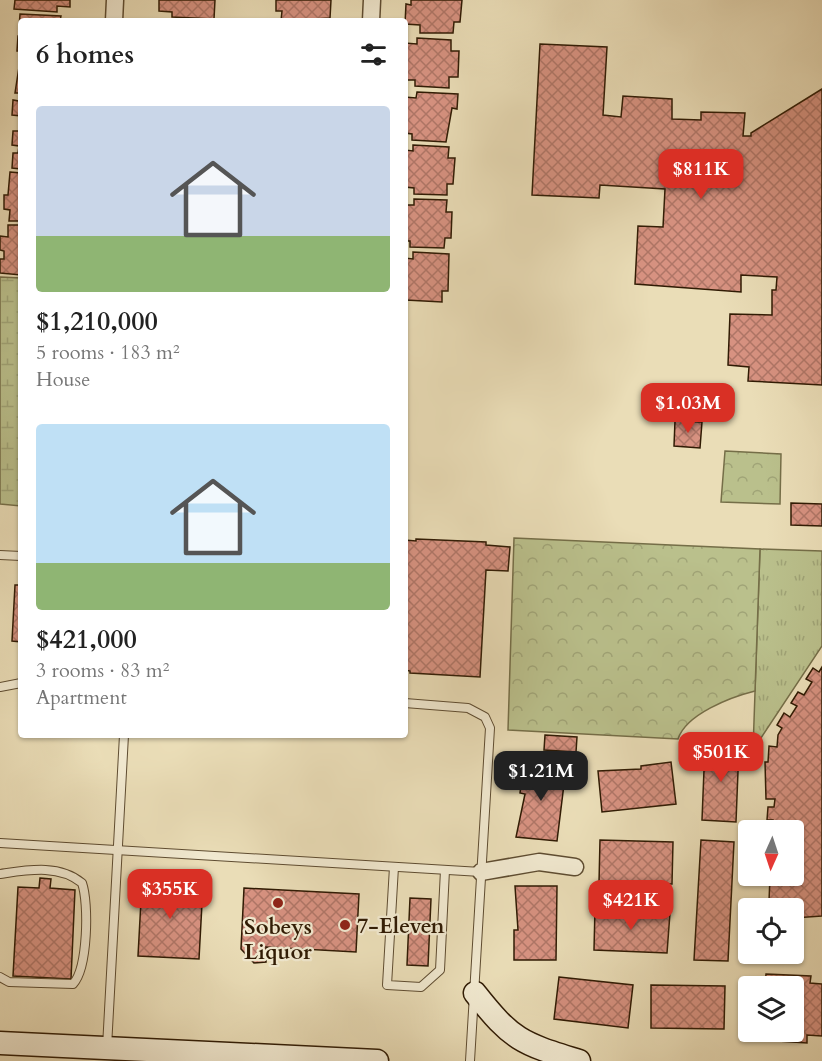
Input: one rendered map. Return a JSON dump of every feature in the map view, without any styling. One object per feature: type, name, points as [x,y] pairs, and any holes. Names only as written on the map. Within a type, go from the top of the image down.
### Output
[{"type":"main road","points":[[475,993],[507,1032],[519,1040],[579,1061]]},
{"type":"main road","points":[[0,1043],[376,1061]]},
{"type":"main road","points":[[0,1048],[32,1044]]},
{"type":"street","points":[[114,18],[115,0]]},
{"type":"street","points":[[371,18],[372,0]]},
{"type":"street","points":[[482,872],[538,862],[575,867]]},
{"type":"lane","points":[[0,555],[18,556]]},
{"type":"lane","points":[[0,687],[18,684]]},
{"type":"lane","points":[[408,703],[468,708],[485,717],[490,728],[470,1061]]},
{"type":"lane","points":[[107,1048],[124,738]]},
{"type":"lane","points":[[0,843],[482,872]]},
{"type":"lane","points":[[394,867],[387,985],[422,987],[440,970],[444,870]]},
{"type":"lane","points":[[0,874],[25,870],[63,871],[82,883],[87,897],[82,970],[73,984],[9,982],[0,977]]},
{"type":"green space","points":[[0,277],[18,278],[18,506],[0,504]]},
{"type":"green space","points":[[725,451],[781,454],[780,504],[721,502]]},
{"type":"green space","points":[[514,538],[760,549],[755,691],[722,702],[700,714],[690,722],[678,739],[508,730]]},
{"type":"green space","points":[[760,549],[822,551],[822,646],[753,750]]},
{"type":"building","points":[[15,0],[70,0],[70,7],[57,6],[57,12],[14,9]]},
{"type":"building","points":[[159,0],[215,0],[214,18],[172,17],[172,12],[159,11]]},
{"type":"building","points":[[276,0],[331,0],[330,18],[281,18],[282,11],[276,11]]},
{"type":"building","points":[[411,0],[462,0],[460,22],[454,22],[453,33],[420,33],[420,25],[408,24],[408,18],[405,18],[406,4],[411,5]]},
{"type":"building","points":[[20,14],[61,16],[61,18],[20,18]]},
{"type":"building","points":[[417,38],[451,40],[451,51],[459,51],[458,77],[449,77],[449,88],[415,86],[415,80],[408,80],[408,43],[417,44]]},
{"type":"building","points":[[540,44],[607,47],[603,115],[621,117],[623,96],[672,99],[672,119],[701,120],[701,112],[745,113],[743,136],[751,136],[751,133],[822,89],[822,385],[748,381],[749,367],[728,365],[730,314],[772,315],[772,290],[776,290],[777,277],[741,275],[741,292],[635,284],[638,226],[663,227],[665,189],[600,185],[599,198],[532,195]]},
{"type":"building","points":[[18,74],[18,93],[15,93]]},
{"type":"building","points":[[417,92],[458,94],[457,109],[452,108],[446,142],[412,140],[412,134],[408,133],[408,97],[416,98]]},
{"type":"building","points":[[13,100],[18,101],[18,116],[12,115]]},
{"type":"building","points":[[13,131],[18,131],[18,146],[12,145]]},
{"type":"building","points":[[413,145],[449,147],[448,158],[455,158],[453,184],[447,184],[447,195],[414,194],[414,188],[408,187],[408,150],[413,151]]},
{"type":"building","points":[[13,153],[18,153],[18,169],[12,168]]},
{"type":"building","points":[[10,172],[18,173],[18,221],[9,221],[10,210],[4,209],[4,195],[8,195]]},
{"type":"building","points":[[414,199],[447,200],[446,212],[452,212],[451,238],[445,238],[444,248],[410,247],[408,205],[414,205]]},
{"type":"building","points":[[8,225],[18,225],[18,275],[0,273],[0,259],[4,259],[4,251],[0,250],[0,236],[8,237]]},
{"type":"building","points":[[413,252],[449,254],[448,291],[442,291],[442,302],[408,300],[408,258],[413,259]]},
{"type":"building","points":[[675,421],[702,422],[700,448],[674,446]]},
{"type":"building","points":[[791,503],[822,504],[822,526],[791,525]]},
{"type":"building","points":[[416,539],[486,542],[486,545],[510,547],[508,571],[486,570],[480,677],[410,673],[408,671],[408,540],[416,541]]},
{"type":"building","points":[[15,585],[18,585],[18,642],[12,641]]},
{"type":"building","points":[[822,667],[822,916],[804,917],[804,898],[769,898],[770,886],[804,886],[804,820],[767,820],[768,807],[774,807],[775,799],[766,799],[765,762],[768,762],[769,746],[777,747],[778,735],[782,728],[777,725],[784,713],[790,717],[797,706],[791,703],[798,692],[804,695],[812,682],[806,679],[813,668],[819,672]]},
{"type":"building","points":[[545,735],[577,737],[576,752],[544,750]]},
{"type":"building","points":[[705,745],[739,746],[736,822],[702,820]]},
{"type":"building","points":[[671,762],[676,804],[602,812],[598,771],[641,769],[641,766]]},
{"type":"building","points":[[524,764],[566,768],[557,841],[516,837],[525,794],[520,793]]},
{"type":"building","points":[[600,840],[673,842],[672,884],[599,883]]},
{"type":"building","points":[[701,840],[734,842],[728,961],[694,960]]},
{"type":"building","points":[[40,878],[51,879],[50,888],[75,890],[71,979],[13,976],[18,887],[39,888]]},
{"type":"building","points":[[142,882],[203,885],[199,959],[138,956]]},
{"type":"building","points":[[515,886],[557,886],[556,960],[514,960],[514,930],[518,930]]},
{"type":"building","points":[[244,888],[359,894],[356,952],[266,947],[266,962],[254,963],[241,949]]},
{"type":"building","points":[[410,898],[431,899],[428,966],[407,965]]},
{"type":"building","points":[[595,908],[625,908],[625,914],[639,914],[639,911],[670,913],[667,953],[594,950]]},
{"type":"building","points":[[766,974],[811,976],[810,983],[822,984],[822,1036],[807,1035],[807,1043],[792,1042],[804,1042],[804,976],[766,976]]},
{"type":"building","points":[[559,977],[633,985],[628,1028],[554,1019]]},
{"type":"building","points":[[651,985],[725,986],[724,1029],[651,1028]]},
{"type":"place","name":"Sobeys Liquor","points":[[278,903]]},
{"type":"place","name":"7-Eleven","points":[[345,925]]}]
